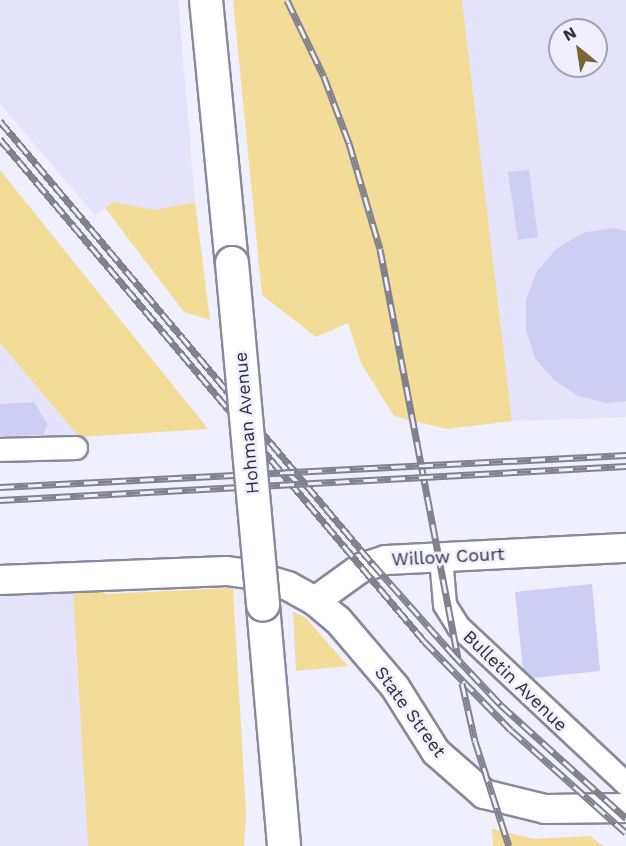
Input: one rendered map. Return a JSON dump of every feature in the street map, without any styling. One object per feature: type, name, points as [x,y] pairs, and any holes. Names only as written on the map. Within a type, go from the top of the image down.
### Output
[{"type":"main road","name":"Hohman Avenue","points":[[206,0],[284,846]]},
{"type":"street","points":[[0,450],[76,448]]},
{"type":"street","name":"Willow Court","points":[[315,601],[340,581],[372,563],[386,560],[626,548]]},
{"type":"street","name":"Bulletin Avenue","points":[[441,558],[446,605],[459,627],[626,784]]},
{"type":"street","points":[[0,580],[226,571],[248,574],[288,586],[315,601]]},
{"type":"street","name":"State Street","points":[[315,601],[338,620],[395,687],[436,752],[484,794],[544,810],[626,808]]},
{"type":"shaded area","points":[[0,0],[178,0],[195,202],[155,210],[113,202],[95,215],[0,104]]},
{"type":"shaded area","points":[[233,0],[462,0],[512,421],[447,429],[394,416],[361,363],[348,323],[316,337],[262,295]]},
{"type":"shaded area","points":[[462,0],[626,0],[626,417],[512,421]]},
{"type":"shaded area","points":[[0,170],[208,429],[79,437],[0,343]]},
{"type":"shaded area","points":[[113,202],[155,210],[195,202],[210,320],[184,312],[105,208]]},
{"type":"shaded area","points":[[0,343],[79,437],[0,441]]},
{"type":"shaded area","points":[[233,588],[246,813],[244,846],[88,846],[73,592],[105,590],[105,594]]},
{"type":"shaded area","points":[[73,592],[88,846],[0,846],[0,595]]},
{"type":"shaded area","points":[[293,612],[306,618],[348,666],[296,671]]},
{"type":"shaded area","points":[[492,829],[534,839],[590,836],[603,846],[493,846]]},
{"type":"building","points":[[529,170],[538,237],[518,240],[508,172]]},
{"type":"building","points":[[612,228],[626,231],[626,401],[606,403],[578,396],[554,380],[535,358],[526,330],[526,300],[536,273],[556,249],[583,233]]},
{"type":"building","points":[[34,402],[48,425],[43,435],[0,436],[0,404]]},
{"type":"building","points":[[592,584],[600,671],[533,678],[523,669],[515,592]]},
{"type":"railway","points":[[287,0],[324,77],[349,143],[380,249],[458,659]]},
{"type":"railway","points":[[0,121],[372,563],[451,652],[501,705],[626,818]]},
{"type":"railway","points":[[0,139],[424,641],[511,730],[626,833]]},
{"type":"railway","points":[[0,487],[626,455]]},
{"type":"railway","points":[[0,500],[626,466]]},
{"type":"railway","points":[[462,683],[475,741],[509,846]]}]
